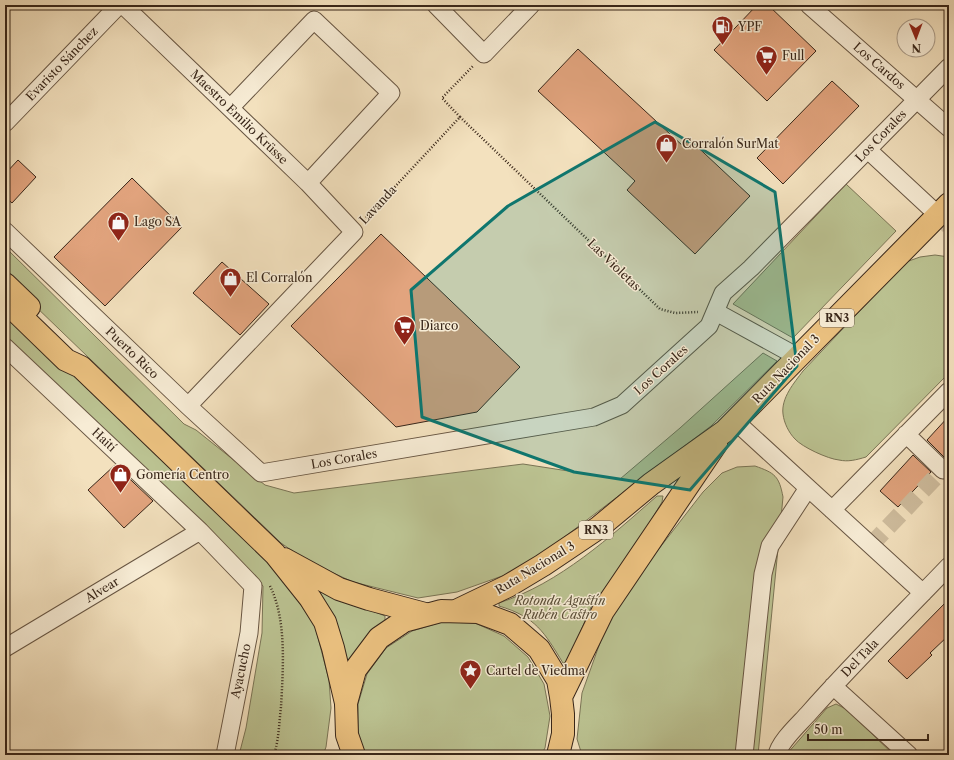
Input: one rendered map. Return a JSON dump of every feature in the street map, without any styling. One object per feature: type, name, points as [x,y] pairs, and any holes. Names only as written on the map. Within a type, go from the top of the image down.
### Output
[{"type":"main road","name":"Ruta Nacional 3","points":[[456,611],[508,586],[543,565],[592,532],[651,484],[730,426],[943,209]]},
{"type":"main road","points":[[5,284],[75,351],[81,367]]},
{"type":"main road","points":[[7,307],[66,360],[81,367],[275,554],[310,598],[325,622],[333,648],[346,703]]},
{"type":"main road","name":"Ruta Nacional 3","points":[[561,697],[603,611],[730,426]]},
{"type":"main road","points":[[275,554],[339,589],[369,599],[425,614]]},
{"type":"main road","name":"Ruta Nacional 3","points":[[335,755],[350,745],[346,703],[355,670],[379,638],[404,621],[425,614],[441,611],[478,612],[510,624],[539,649],[558,680],[563,714],[560,753]]},
{"type":"street","name":"Evaristo Sánchez","points":[[5,123],[119,5]]},
{"type":"street","name":"Maestro Emilio Krüsse","points":[[123,5],[308,183],[354,232]]},
{"type":"street","points":[[436,5],[484,54],[531,5]]},
{"type":"street","name":"Los Cardos","points":[[808,5],[949,128]]},
{"type":"street","points":[[230,108],[314,20],[392,93],[308,183]]},
{"type":"street","name":"Los Corales","points":[[261,473],[594,417],[622,405],[709,326],[723,293],[751,268],[949,67]]},
{"type":"street","points":[[868,150],[943,209]]},
{"type":"street","name":"Puerto Rico","points":[[5,231],[188,406],[261,473]]},
{"type":"street","name":"Lavanda","points":[[188,406],[354,232]]},
{"type":"street","points":[[716,312],[798,357]]},
{"type":"street","name":"Haití","points":[[5,347],[200,531],[252,586]]},
{"type":"street","points":[[832,510],[949,391]]},
{"type":"street","points":[[730,426],[808,488],[923,593]]},
{"type":"street","points":[[906,434],[943,470]]},
{"type":"street","points":[[744,755],[763,574],[770,546],[808,488]]},
{"type":"street","name":"Alvear","points":[[5,648],[200,531]]},
{"type":"street","name":"Del Tala","points":[[777,755],[777,752],[785,740],[833,686],[949,566]]},
{"type":"street","name":"Ayacucho","points":[[225,755],[249,633],[252,586]]},
{"type":"street","points":[[833,686],[909,755]]},
{"type":"path","points":[[460,117],[442,98],[484,54]]},
{"type":"path","name":"Lavanda","points":[[354,232],[460,117]]},
{"type":"path","name":"Las Violetas","points":[[460,117],[660,309],[675,313],[716,312]]},
{"type":"highlighted area","points":[[655,122],[775,192],[797,366],[690,490],[574,472],[422,417],[411,290],[508,206]]},
{"type":"green space","points":[[846,184],[896,231],[793,338],[733,304]]},
{"type":"green space","points":[[5,247],[184,424],[196,430],[265,485],[294,493],[523,464],[620,479],[680,428],[763,353],[777,361],[711,426],[522,569],[457,592],[418,598],[353,582],[307,561],[281,543],[5,277]]},
{"type":"green space","points":[[935,255],[949,257],[949,373],[866,457],[842,461],[828,457],[803,446],[793,437],[784,421],[784,402],[789,391],[803,371],[906,262],[920,257]]},
{"type":"green space","points":[[16,322],[27,328],[255,548],[283,578],[315,626],[329,680],[331,708],[326,747],[323,755],[239,755],[246,728],[262,633],[263,586],[239,560],[8,338],[5,331],[7,323]]},
{"type":"green space","points":[[755,466],[772,473],[775,476],[780,484],[783,497],[758,755],[582,755],[577,739],[582,693],[610,615],[703,492],[722,473],[737,467]]},
{"type":"green space","name":"Rotonda Agustín Rubén Castro","points":[[657,496],[663,496],[662,502],[632,552],[591,607],[567,663],[563,663],[538,627],[522,615],[499,606],[499,603],[543,584],[563,571],[602,543]]},
{"type":"green space","points":[[315,588],[385,616],[385,621],[364,640],[355,651],[348,664]]},
{"type":"green space","name":"Rotonda Agustín Rubén Castro","points":[[442,622],[475,623],[504,636],[528,657],[544,684],[550,716],[545,748],[541,755],[366,755],[358,735],[358,704],[367,674],[386,648],[412,631]]},
{"type":"green space","points":[[836,704],[846,709],[894,755],[786,755],[827,708]]},
{"type":"building","name":"Full","points":[[757,5],[768,5],[816,51],[767,101],[714,50]]},
{"type":"building","name":"Corralón SurMat","points":[[578,49],[683,146],[689,139],[750,196],[695,254],[627,190],[635,181],[538,91]]},
{"type":"building","points":[[832,81],[859,106],[783,184],[757,158]]},
{"type":"building","points":[[18,160],[36,177],[12,203],[5,197],[5,174]]},
{"type":"building","name":"Lago SA","points":[[132,178],[182,227],[105,306],[54,257]]},
{"type":"building","name":"Diarco","points":[[381,234],[520,367],[477,412],[396,427],[291,326]]},
{"type":"building","name":"El Corralón","points":[[222,262],[269,304],[240,335],[193,293]]},
{"type":"building","points":[[949,416],[949,452],[944,457],[927,440]]},
{"type":"building","points":[[913,455],[931,472],[898,507],[880,491]]},
{"type":"building","name":"Gomería Centro","points":[[115,465],[153,501],[124,528],[88,490]]},
{"type":"building","points":[[949,599],[949,635],[930,653],[932,655],[907,679],[888,661]]},
{"type":"tunnel","points":[[938,215],[949,226]]},
{"type":"tunnel","points":[[871,545],[949,463]]},
{"type":"place","name":"YPF","points":[[723,46]]},
{"type":"place","name":"Full","points":[[766,76]]},
{"type":"place","name":"Corralón SurMat","points":[[666,164]]},
{"type":"place","name":"Lago SA","points":[[118,242]]},
{"type":"place","name":"El Corralón","points":[[231,298]]},
{"type":"place","name":"Diarco","points":[[405,346]]},
{"type":"place","name":"Gomería Centro","points":[[121,494]]},
{"type":"place","name":"Cartel de Viedma","points":[[471,690]]}]
